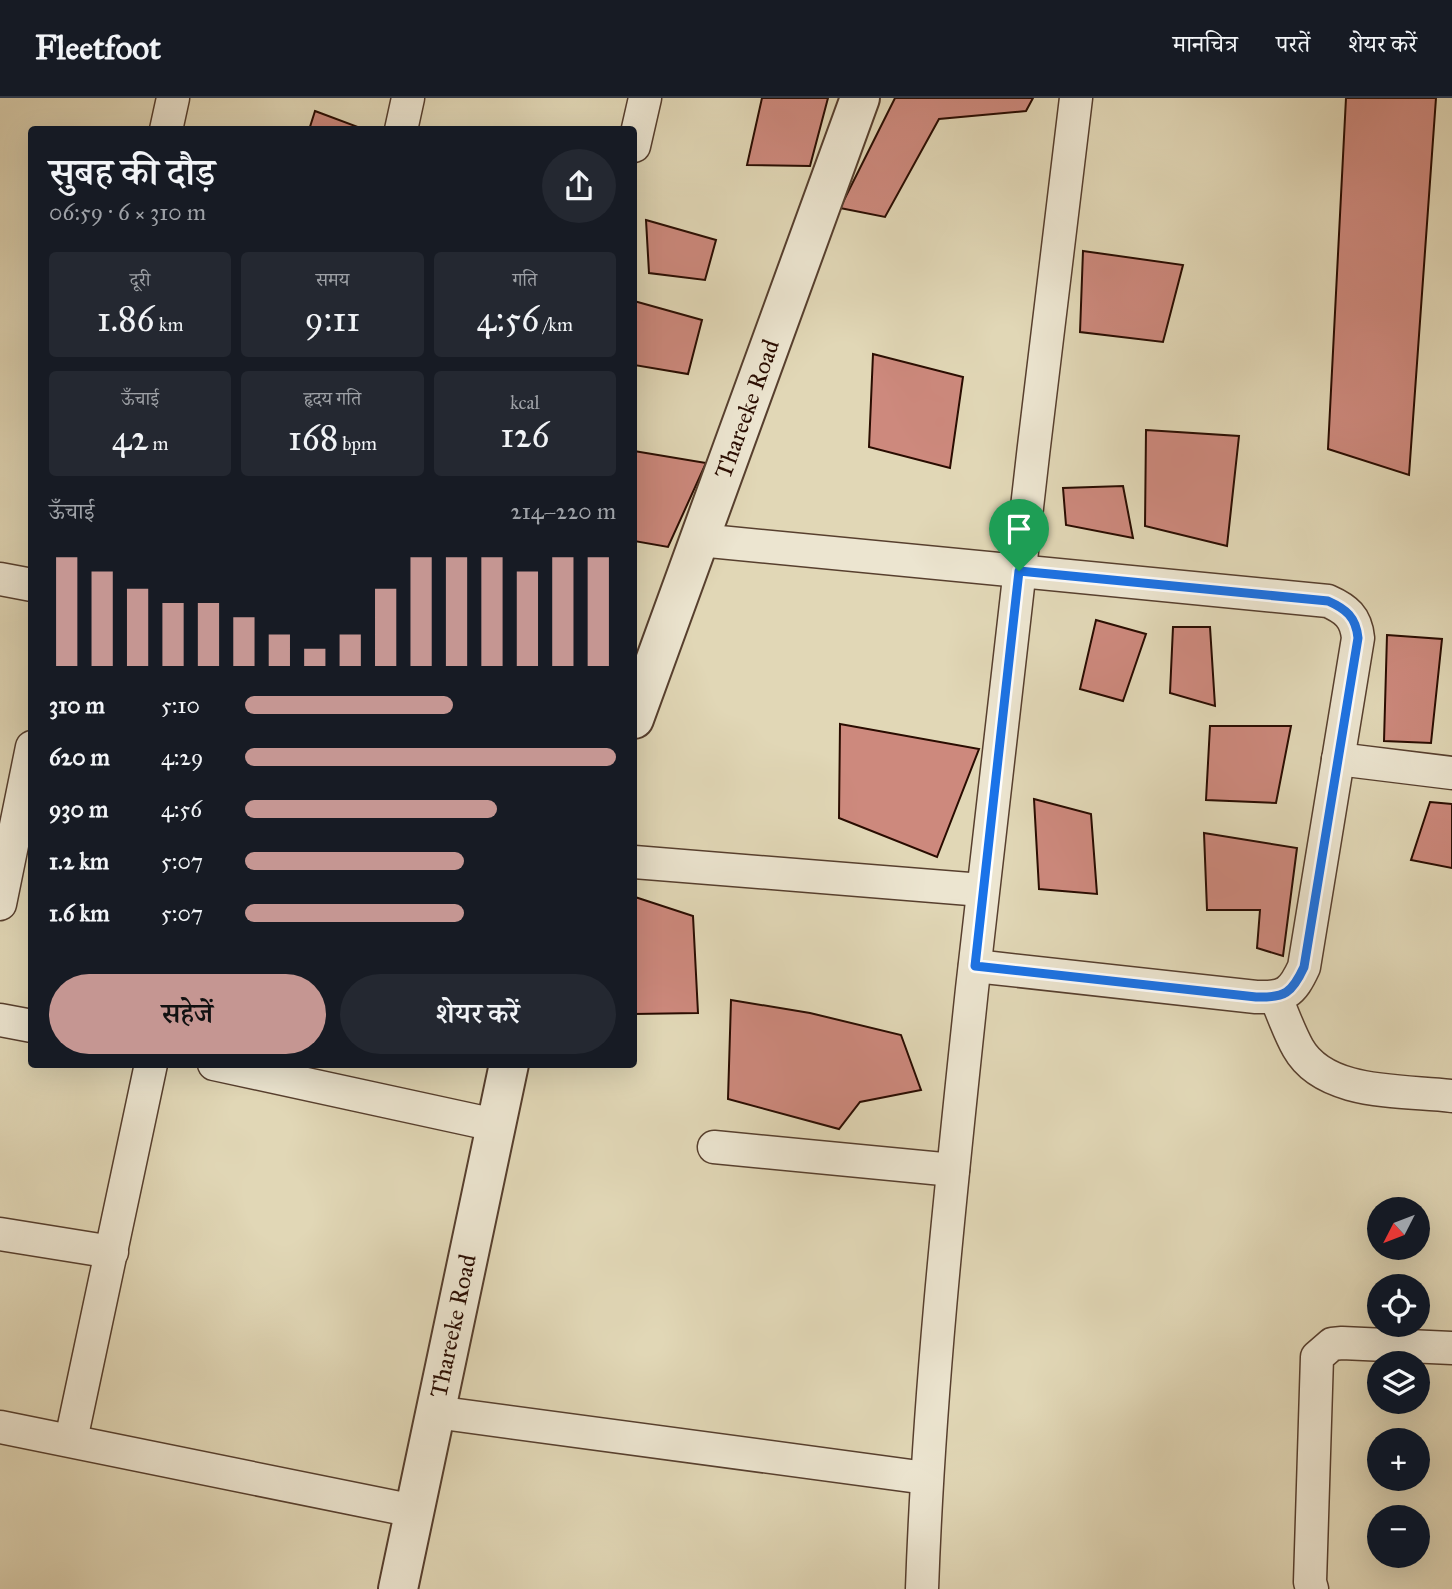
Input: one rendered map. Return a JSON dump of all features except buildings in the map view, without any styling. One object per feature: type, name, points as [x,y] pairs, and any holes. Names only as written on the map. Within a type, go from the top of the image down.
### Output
[{"type":"street","points":[[167,126],[173,98]]},
{"type":"street","points":[[402,126],[408,98]]},
{"type":"street","points":[[637,133],[645,98]]},
{"type":"street","name":"Thareeke Road","points":[[637,711],[860,98]]},
{"type":"street","points":[[922,1589],[926,1478],[953,1170],[982,890],[1076,98]]},
{"type":"street","points":[[699,540],[1328,601],[1344,608],[1356,623],[1358,638],[1304,967],[1294,988],[1276,998],[975,966]]},
{"type":"street","points":[[0,579],[28,584]]},
{"type":"street","points":[[1338,759],[1452,773]]},
{"type":"street","points":[[0,904],[28,767]]},
{"type":"street","points":[[637,862],[982,890]]},
{"type":"street","points":[[1276,998],[1299,1049],[1313,1066],[1329,1078],[1346,1084],[1452,1096]]},
{"type":"street","points":[[0,1020],[28,1025]]},
{"type":"street","points":[[71,1440],[150,1068]]},
{"type":"street","points":[[232,1068],[495,1125]]},
{"type":"street","name":"Thareeke Road","points":[[398,1589],[508,1068]]},
{"type":"street","points":[[714,1147],[953,1170]]},
{"type":"street","points":[[0,1234],[111,1252]]},
{"type":"street","points":[[1312,1589],[1317,1357],[1332,1344],[1342,1343],[1452,1348]]},
{"type":"street","points":[[435,1412],[926,1478]]},
{"type":"street","points":[[0,1427],[414,1511]]},
{"type":"route","points":[[1019,571],[1328,601],[1344,608],[1356,623],[1358,638],[1304,967],[1294,988],[1276,998],[1256,997],[975,966],[1019,571]]}]
